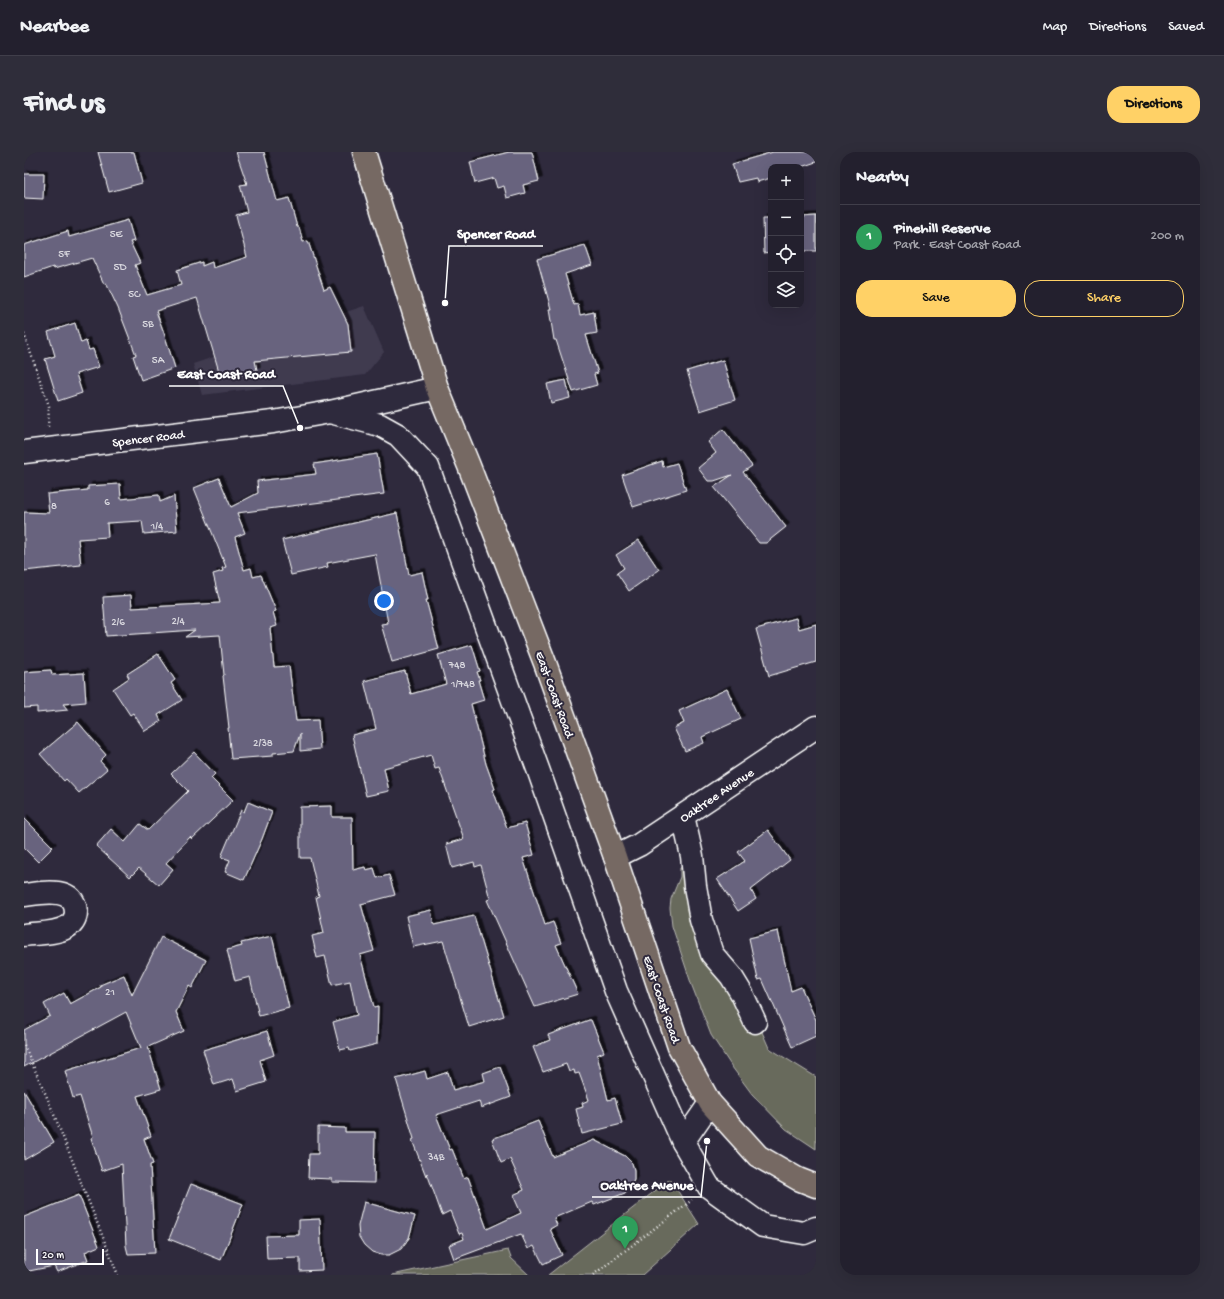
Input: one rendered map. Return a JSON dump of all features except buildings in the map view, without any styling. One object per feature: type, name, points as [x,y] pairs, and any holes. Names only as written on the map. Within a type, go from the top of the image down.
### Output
[{"type":"main road","name":"East Coast Road","points":[[364,152],[437,388],[469,466],[545,663],[614,857],[679,1047],[710,1103],[758,1156],[798,1179],[816,1186]]},
{"type":"street","name":"Spencer Road","points":[[24,452],[273,422],[330,412],[437,388]]},
{"type":"street","points":[[330,412],[380,425],[398,435],[428,467],[539,772],[616,991],[683,1142],[709,1187],[763,1226],[804,1233],[816,1228]]},
{"type":"street","name":"Oaktree Avenue","points":[[614,857],[639,845],[816,727]]},
{"type":"street","points":[[683,816],[692,856],[695,886],[701,920],[712,954],[731,976],[742,994],[755,1022]]},
{"type":"street","points":[[24,895],[54,892],[61,893],[68,896],[72,900],[76,912],[72,923],[66,928],[51,932],[24,935]]},
{"type":"street","points":[[683,1142],[710,1103]]},
{"type":"path","points":[[24,334],[49,406],[48,449]]},
{"type":"path","points":[[24,1045],[49,1102],[118,1275]]},
{"type":"path","points":[[593,1275],[709,1187]]},
{"type":"shaded area","points":[[364,306],[384,352],[365,375],[202,395],[193,364]]},
{"type":"green space","points":[[688,864],[695,932],[759,1025],[769,1048],[816,1077],[816,1149],[786,1129],[752,1094],[711,1035],[692,986],[672,926],[670,908],[671,899],[680,877],[680,868]]},
{"type":"green space","points":[[670,1179],[699,1224],[642,1275],[548,1275]]},
{"type":"green space","points":[[508,1250],[511,1258],[529,1275],[392,1275]]},
{"type":"place","name":"Spencer Road","points":[[445,303]]},
{"type":"place","name":"East Coast Road","points":[[300,428]]},
{"type":"place","name":"Oaktree Avenue","points":[[707,1141]]},
{"type":"place","name":"Pinehill Reserve","points":[[625,1249]]}]
